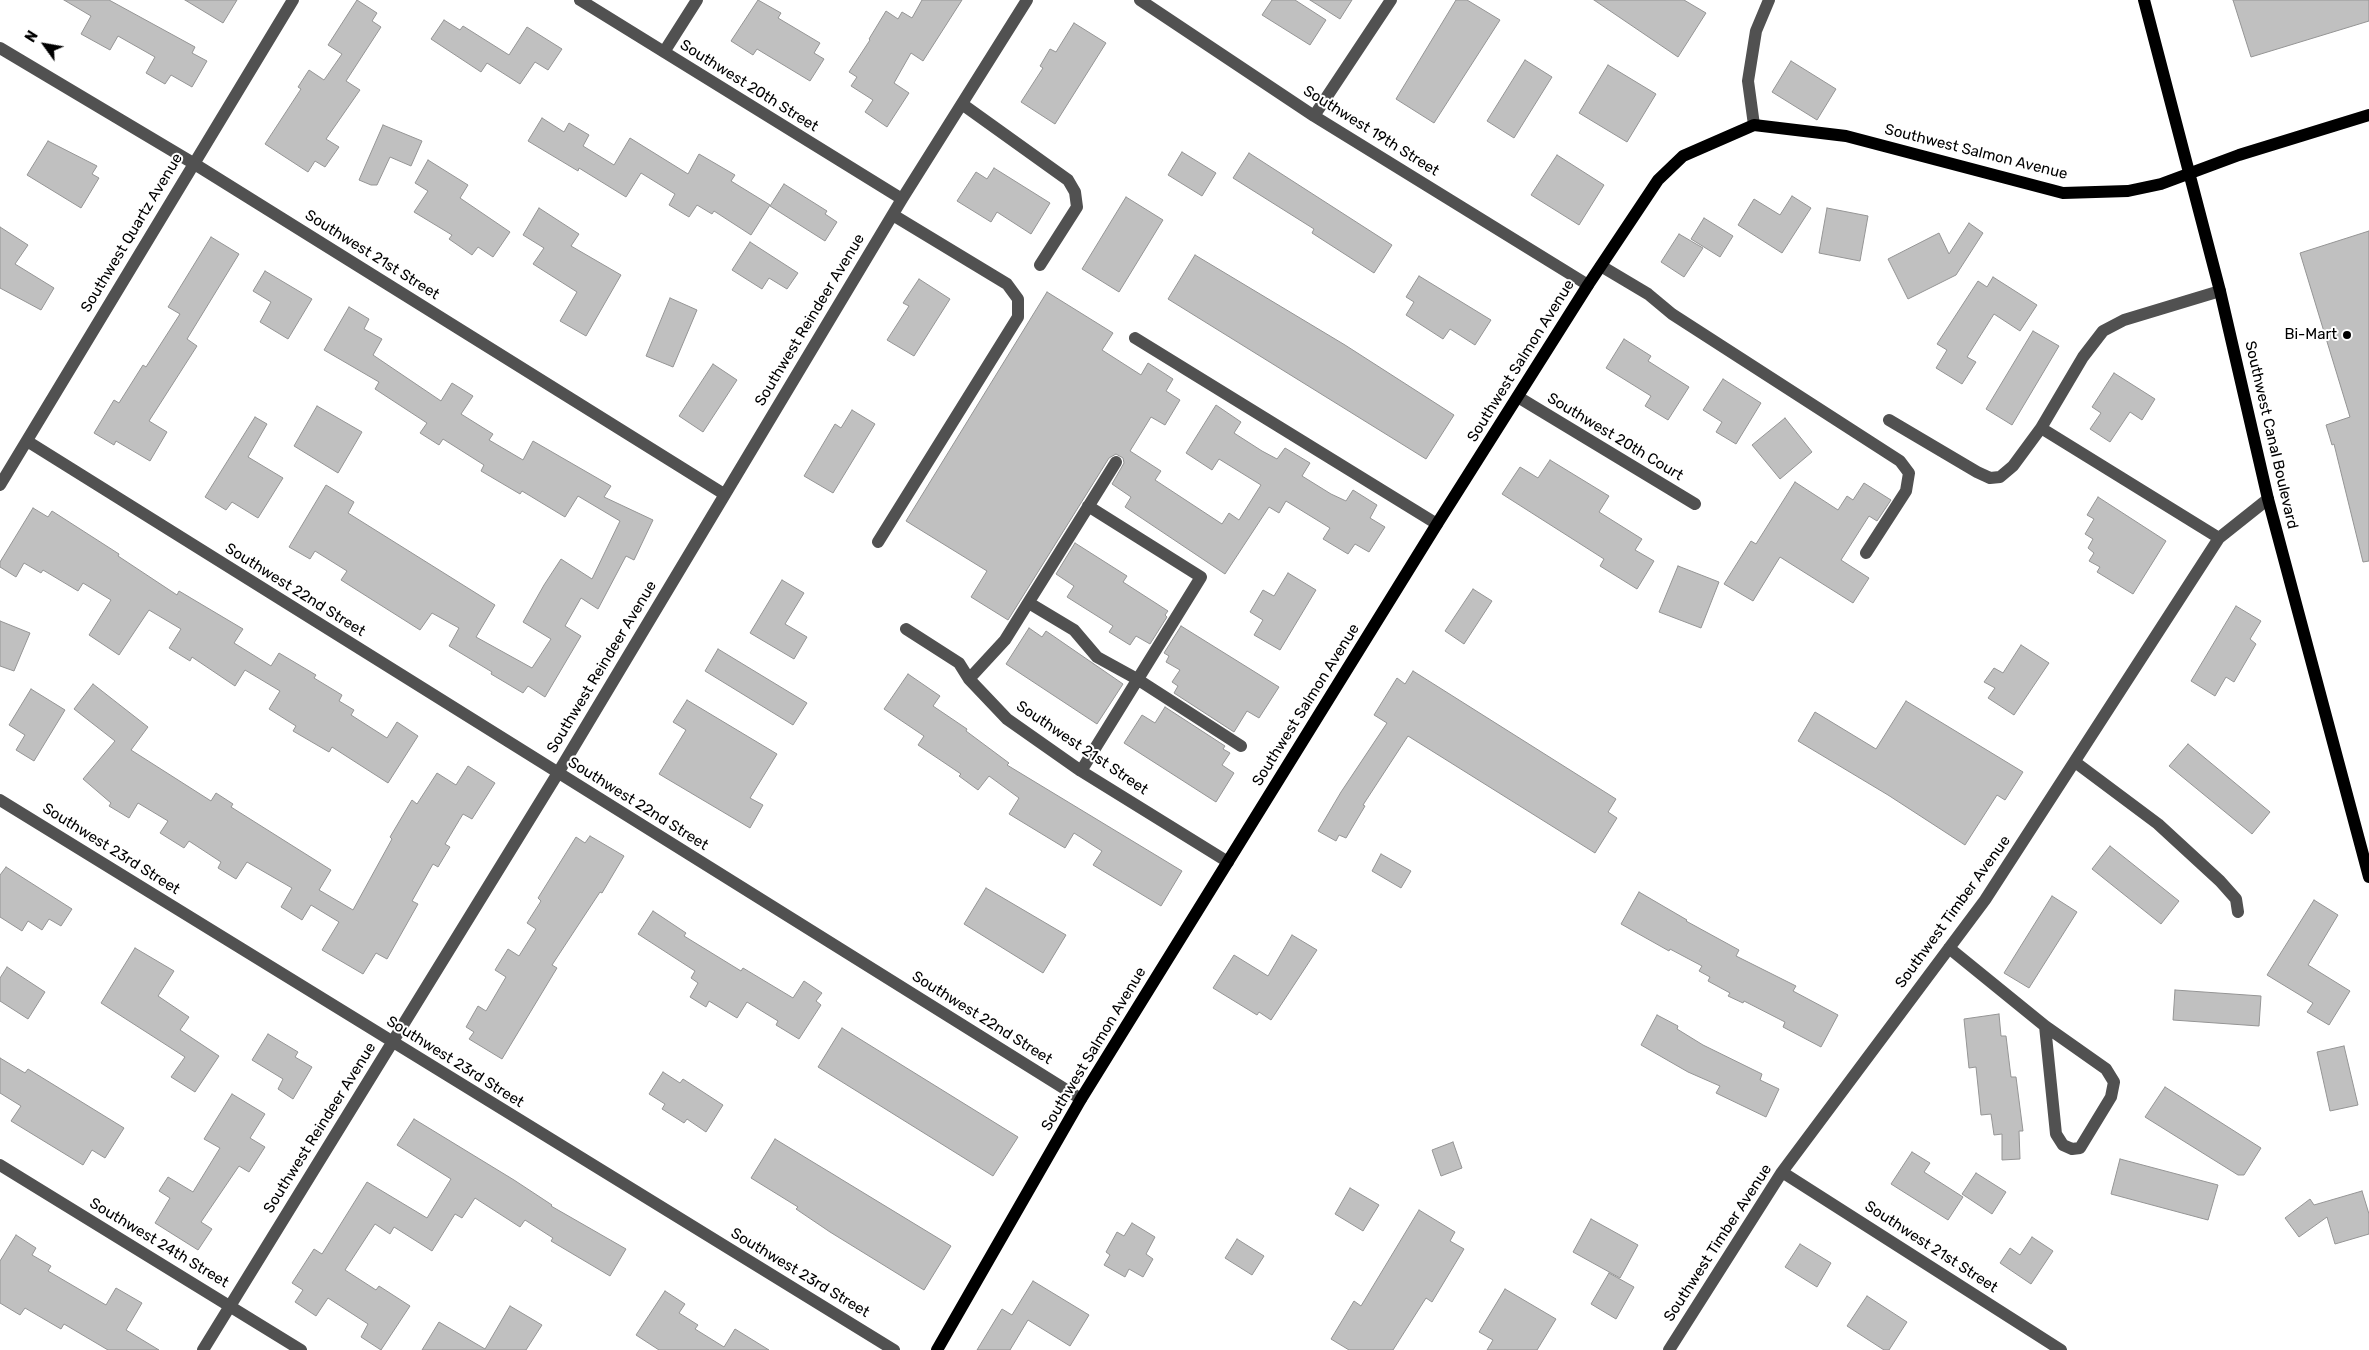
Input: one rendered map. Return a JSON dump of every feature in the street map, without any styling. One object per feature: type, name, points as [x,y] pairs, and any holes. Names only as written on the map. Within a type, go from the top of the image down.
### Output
[{"type":"main road","name":"Southwest Canal Boulevard","points":[[2144,0],[2177,132],[2190,174],[2220,290],[2268,499],[2369,877]]},
{"type":"main road","name":"Southwest Salmon Avenue","points":[[937,1350],[1081,1099],[1437,524],[1588,285],[1658,180],[1683,156],[1754,125],[1846,136],[2063,193],[2128,191],[2160,184],[2239,155],[2369,115]]},
{"type":"street","name":"Southwest Quartz Avenue","points":[[0,485],[293,0]]},
{"type":"street","name":"Southwest 20th Street","points":[[580,0],[902,199]]},
{"type":"street","points":[[664,52],[698,0]]},
{"type":"street","name":"Southwest Reindeer Avenue","points":[[203,1350],[558,774],[902,199],[1027,0]]},
{"type":"street","name":"Southwest 19th Street","points":[[1140,0],[1314,116],[1588,285]]},
{"type":"street","points":[[1314,116],[1391,0]]},
{"type":"street","points":[[1754,125],[1748,81],[1756,31],[1768,0]]},
{"type":"street","name":"Southwest 21st Street","points":[[0,48],[193,163],[724,494]]},
{"type":"street","points":[[962,104],[1068,180],[1075,192],[1077,207],[1040,265]]},
{"type":"street","points":[[878,542],[1018,318],[1018,299],[1007,284],[893,215]]},
{"type":"street","points":[[1601,266],[1648,294],[1672,314],[1900,461],[1909,473],[1906,491],[1866,553]]},
{"type":"street","points":[[1889,420],[1977,472],[1990,478],[2000,477],[2013,466],[2041,428],[2083,356],[2102,331],[2124,320],[2220,290]]},
{"type":"street","points":[[1135,338],[1437,524]]},
{"type":"street","name":"Southwest 20th Court","points":[[1518,397],[1695,504]]},
{"type":"street","points":[[2041,428],[2219,538]]},
{"type":"street","name":"Southwest 22nd Street","points":[[26,441],[1081,1099]]},
{"type":"street","points":[[969,679],[1005,640],[1116,462]]},
{"type":"street","name":"Southwest Timber Avenue","points":[[1669,1350],[1782,1172],[1985,900],[2219,538],[2268,499]]},
{"type":"street","points":[[1082,771],[1201,577],[1088,506]]},
{"type":"street","points":[[1029,603],[1074,630],[1097,657],[1137,679],[1241,746]]},
{"type":"street","name":"Southwest 21st Street","points":[[906,629],[958,663],[969,679],[1007,719],[1082,771],[1228,862]]},
{"type":"street","points":[[2075,762],[2158,824],[2220,881],[2236,899],[2238,912]]},
{"type":"street","name":"Southwest 23rd Street","points":[[0,800],[894,1350]]},
{"type":"street","points":[[1949,948],[2045,1026],[2106,1069],[2114,1082],[2111,1097],[2080,1148],[2072,1149],[2062,1145],[2056,1134],[2045,1026]]},
{"type":"street","name":"Southwest 24th Street","points":[[0,1165],[301,1350]]},
{"type":"street","name":"Southwest 21st Street","points":[[1782,1172],[2061,1350]]},
{"type":"building","points":[[64,0],[109,0],[195,47],[192,53],[207,61],[192,87],[171,75],[165,84],[146,73],[155,57],[118,36],[110,50],[81,34],[91,16]]},
{"type":"building","points":[[185,0],[237,0],[223,23]]},
{"type":"building","points":[[357,0],[377,13],[372,21],[381,27],[346,81],[360,90],[326,139],[339,147],[325,167],[315,161],[308,172],[265,144],[301,89],[298,87],[309,70],[324,80],[342,54],[328,45]]},
{"type":"building","points":[[758,0],[781,13],[778,18],[820,43],[814,53],[824,59],[810,81],[757,49],[753,55],[731,41]]},
{"type":"building","points":[[922,0],[962,0],[923,61],[911,53],[894,83],[909,93],[887,127],[865,112],[873,100],[851,86],[857,77],[849,72],[886,11],[898,19],[902,12],[912,18]]},
{"type":"building","points":[[1272,0],[1295,0],[1326,20],[1310,45],[1262,15]]},
{"type":"building","points":[[1310,0],[1352,0],[1340,19]]},
{"type":"building","points":[[1456,0],[1467,0],[1500,20],[1434,123],[1396,99]]},
{"type":"building","points":[[1594,0],[1684,0],[1706,13],[1678,57]]},
{"type":"building","points":[[2233,0],[2369,0],[2369,21],[2251,57]]},
{"type":"building","points":[[444,20],[460,30],[463,26],[509,55],[527,27],[562,49],[548,70],[535,62],[520,84],[487,63],[481,72],[431,39]]},
{"type":"building","points":[[1074,23],[1106,43],[1055,124],[1021,102],[1043,68],[1040,66],[1050,49],[1056,52]]},
{"type":"building","points":[[1525,60],[1552,77],[1514,138],[1487,121]]},
{"type":"building","points":[[1791,61],[1836,89],[1817,120],[1772,92]]},
{"type":"building","points":[[1608,65],[1656,94],[1627,142],[1579,113]]},
{"type":"building","points":[[542,118],[564,132],[569,123],[589,135],[583,146],[614,165],[630,138],[688,174],[699,154],[735,175],[731,181],[770,205],[751,235],[714,211],[712,214],[697,205],[689,217],[669,205],[675,194],[641,173],[626,197],[579,168],[578,171],[528,141]]},
{"type":"building","points":[[383,125],[422,141],[411,166],[390,157],[377,185],[371,185],[359,180]]},
{"type":"building","points":[[48,141],[97,166],[92,174],[99,178],[81,208],[27,175]]},
{"type":"building","points":[[1182,152],[1216,173],[1202,196],[1168,175]]},
{"type":"building","points":[[1249,153],[1392,245],[1374,273],[1312,233],[1314,229],[1233,178]]},
{"type":"building","points":[[1557,155],[1604,185],[1579,225],[1531,195]]},
{"type":"building","points":[[428,160],[468,185],[460,198],[510,232],[493,257],[478,247],[472,255],[449,239],[452,235],[414,212],[428,191],[415,183]]},
{"type":"building","points":[[994,168],[1050,203],[1031,234],[997,212],[991,222],[957,201],[976,172],[987,179]]},
{"type":"building","points":[[784,184],[827,211],[825,214],[837,222],[825,241],[770,206]]},
{"type":"building","points":[[1792,196],[1811,208],[1782,253],[1738,225],[1754,199],[1780,215]]},
{"type":"building","points":[[1126,197],[1163,220],[1119,292],[1082,269]]},
{"type":"building","points":[[539,208],[579,234],[571,246],[621,275],[586,336],[560,321],[577,292],[533,264],[544,248],[523,235]]},
{"type":"building","points":[[1827,208],[1868,216],[1860,261],[1819,253]]},
{"type":"building","points":[[1704,218],[1733,236],[1720,257],[1691,239]]},
{"type":"building","points":[[1969,223],[1983,233],[1956,275],[1908,299],[1888,259],[1939,233],[1949,254]]},
{"type":"building","points":[[0,227],[28,245],[15,264],[54,288],[41,310],[0,288]]},
{"type":"building","name":"Bi-Mart","points":[[2369,231],[2369,561],[2363,562],[2334,444],[2332,445],[2326,425],[2350,417],[2300,253]]},
{"type":"building","points":[[1679,234],[1703,248],[1684,277],[1661,262]]},
{"type":"building","points":[[211,237],[239,254],[187,339],[197,346],[149,421],[167,432],[150,461],[116,441],[114,445],[94,433],[114,400],[119,403],[143,365],[146,367],[180,314],[168,307]]},
{"type":"building","points":[[750,242],[798,273],[787,289],[769,278],[762,289],[732,270]]},
{"type":"building","points":[[1195,255],[1345,345],[1454,415],[1426,459],[1168,299]]},
{"type":"building","points":[[265,271],[312,299],[288,339],[260,322],[271,302],[253,291]]},
{"type":"building","points":[[1419,276],[1491,320],[1475,345],[1450,329],[1443,339],[1406,315],[1414,302],[1406,297]]},
{"type":"building","points":[[1993,277],[2037,305],[2020,331],[1994,314],[1967,357],[1976,362],[1962,384],[1936,368],[1947,350],[1937,344],[1978,281],[1987,287]]},
{"type":"building","points":[[919,279],[950,299],[914,356],[887,340],[909,306],[903,303]]},
{"type":"building","points":[[1047,292],[1113,333],[1102,350],[1141,375],[1148,363],[1173,379],[1166,391],[1180,400],[1165,425],[1151,417],[1130,451],[1161,471],[1155,480],[1222,524],[1229,513],[1239,520],[1261,485],[1219,459],[1212,470],[1186,453],[1216,405],[1241,422],[1234,433],[1262,451],[1277,459],[1285,448],[1310,463],[1302,476],[1346,501],[1353,490],[1377,505],[1370,518],[1385,527],[1369,552],[1355,544],[1348,554],[1323,539],[1330,528],[1286,501],[1279,513],[1269,507],[1225,574],[1125,507],[1131,497],[1112,484],[1124,463],[1123,458],[1116,454],[1109,458],[1008,620],[971,597],[987,571],[906,521]]},
{"type":"building","points":[[670,298],[697,310],[673,367],[646,356]]},
{"type":"building","points":[[349,307],[369,319],[364,329],[382,339],[373,355],[441,401],[452,383],[473,396],[461,414],[493,434],[489,440],[523,460],[533,441],[611,486],[604,497],[653,520],[634,560],[626,556],[598,609],[581,598],[565,626],[581,636],[545,697],[528,686],[523,693],[449,646],[459,628],[432,613],[420,630],[341,580],[347,571],[315,551],[310,559],[289,547],[326,485],[354,502],[348,513],[495,605],[476,637],[532,668],[551,639],[523,622],[544,585],[561,559],[592,579],[620,521],[578,496],[565,517],[522,491],[520,494],[481,471],[484,465],[443,439],[439,445],[420,433],[427,423],[375,389],[379,382],[324,350]]},
{"type":"building","points":[[2033,331],[2059,346],[2012,425],[1986,409]]},
{"type":"building","points":[[1624,339],[1651,356],[1648,361],[1689,387],[1668,420],[1645,406],[1651,396],[1606,368]]},
{"type":"building","points":[[713,364],[737,380],[703,432],[679,416]]},
{"type":"building","points":[[2114,373],[2155,399],[2142,420],[2130,412],[2110,442],[2090,429],[2101,413],[2092,407]]},
{"type":"building","points":[[1723,379],[1761,403],[1736,444],[1716,432],[1722,422],[1703,410]]},
{"type":"building","points":[[317,406],[362,432],[338,473],[294,446]]},
{"type":"building","points":[[852,410],[875,424],[833,493],[804,476],[835,424],[841,428]]},
{"type":"building","points":[[255,417],[267,424],[248,457],[283,478],[258,518],[232,502],[226,510],[205,497]]},
{"type":"building","points":[[1785,418],[1812,452],[1780,479],[1752,445]]},
{"type":"building","points":[[1550,460],[1609,496],[1599,512],[1642,539],[1635,550],[1654,561],[1637,589],[1600,566],[1604,559],[1502,494],[1520,467],[1538,478]]},
{"type":"building","points":[[1795,482],[1838,510],[1847,496],[1853,500],[1864,483],[1891,500],[1877,521],[1869,516],[1841,560],[1869,578],[1853,603],[1780,557],[1753,601],[1724,584],[1751,541],[1756,544]]},
{"type":"building","points":[[2098,497],[2166,541],[2133,594],[2097,572],[2100,567],[2089,561],[2094,553],[2088,548],[2093,539],[2085,534],[2094,519],[2087,515]]},
{"type":"building","points":[[33,508],[48,517],[52,511],[119,554],[118,556],[177,595],[179,591],[243,629],[234,643],[271,666],[279,653],[316,675],[314,678],[342,695],[339,701],[354,710],[351,715],[387,738],[397,722],[418,736],[388,783],[332,747],[329,752],[293,731],[296,726],[269,709],[280,691],[245,670],[235,686],[192,657],[190,661],[169,648],[181,629],[149,610],[119,655],[89,635],[111,600],[83,583],[78,591],[43,570],[41,573],[24,563],[16,577],[0,567],[0,562]]},
{"type":"building","points":[[1075,543],[1127,576],[1123,582],[1168,611],[1165,615],[1167,617],[1150,644],[1136,636],[1130,645],[1109,632],[1113,626],[1067,597],[1074,586],[1056,574]]},
{"type":"building","points":[[1678,566],[1719,582],[1701,628],[1659,612]]},
{"type":"building","points":[[1288,573],[1316,590],[1280,650],[1254,635],[1263,620],[1250,612],[1263,590],[1274,596]]},
{"type":"building","points":[[782,580],[804,593],[785,624],[807,637],[794,659],[750,633]]},
{"type":"building","points":[[1473,589],[1492,601],[1464,644],[1445,631]]},
{"type":"building","points":[[2236,606],[2261,621],[2250,639],[2256,644],[2234,682],[2226,677],[2215,696],[2191,681]]},
{"type":"building","points":[[0,621],[30,633],[14,671],[0,666]]},
{"type":"building","points":[[1181,626],[1279,687],[1259,718],[1247,711],[1234,732],[1174,693],[1178,686],[1172,682],[1180,670],[1166,662],[1169,656],[1164,653]]},
{"type":"building","points":[[1029,628],[1042,637],[1046,631],[1123,684],[1097,724],[1006,664]]},
{"type":"building","points":[[2021,645],[2049,663],[2014,715],[1988,698],[1995,688],[1984,682],[1994,668],[2003,673]]},
{"type":"building","points":[[718,649],[807,703],[793,725],[705,671]]},
{"type":"building","points":[[1413,671],[1616,799],[1608,812],[1617,818],[1595,853],[1408,736],[1363,805],[1365,806],[1346,838],[1339,835],[1336,841],[1318,831],[1341,792],[1387,723],[1374,715],[1397,678],[1405,684]]},
{"type":"building","points":[[908,674],[940,696],[933,706],[967,729],[966,731],[1009,763],[1007,765],[1182,871],[1161,906],[1093,865],[1102,851],[1074,833],[1065,848],[1009,814],[1019,798],[989,776],[978,790],[959,776],[961,774],[918,745],[924,736],[884,709]]},
{"type":"building","points":[[93,684],[148,727],[131,750],[211,801],[216,793],[233,804],[231,807],[331,870],[319,890],[353,910],[392,839],[390,837],[412,800],[417,804],[437,773],[456,785],[468,766],[495,783],[472,819],[463,814],[445,844],[450,847],[438,867],[433,864],[412,901],[418,904],[387,959],[376,953],[363,974],[322,950],[339,922],[311,905],[302,920],[281,907],[292,888],[247,862],[236,879],[218,868],[221,862],[189,841],[184,848],[160,833],[168,821],[138,803],[129,818],[109,806],[111,803],[83,779],[115,741],[74,709]]},
{"type":"building","points":[[31,689],[65,710],[34,761],[16,750],[25,735],[9,725]]},
{"type":"building","points":[[687,700],[777,754],[750,798],[763,805],[750,828],[659,774],[686,730],[673,722]]},
{"type":"building","points":[[1906,701],[2023,772],[2005,800],[1997,795],[1965,845],[1888,795],[1798,741],[1815,712],[1876,749]]},
{"type":"building","points":[[1165,707],[1225,746],[1223,749],[1230,753],[1222,765],[1234,773],[1216,802],[1124,743],[1142,715],[1155,723]]},
{"type":"building","points":[[2188,744],[2270,812],[2252,834],[2169,766]]},
{"type":"building","points":[[590,836],[624,856],[602,893],[600,892],[552,965],[557,968],[502,1059],[469,1039],[474,1032],[466,1027],[478,1006],[486,1011],[506,977],[495,970],[508,949],[519,956],[536,929],[527,923],[541,901],[538,898],[576,837],[585,843]]},
{"type":"building","points":[[2110,846],[2179,901],[2161,924],[2092,869]]},
{"type":"building","points":[[1381,854],[1411,871],[1401,888],[1372,871]]},
{"type":"building","points":[[6,867],[72,909],[61,926],[49,919],[42,930],[28,921],[22,931],[0,917],[0,875]]},
{"type":"building","points":[[986,888],[1066,935],[1043,973],[964,924]]},
{"type":"building","points":[[1639,892],[1686,921],[1739,950],[1736,956],[1796,986],[1793,991],[1838,1015],[1821,1047],[1783,1027],[1785,1022],[1744,1001],[1743,1003],[1728,996],[1730,993],[1708,981],[1710,977],[1699,971],[1702,966],[1670,949],[1669,951],[1621,924]]},
{"type":"building","points":[[2052,896],[2077,912],[2029,988],[2004,973]]},
{"type":"building","points":[[2314,900],[2338,915],[2308,965],[2350,991],[2329,1025],[2307,1012],[2313,1003],[2267,975]]},
{"type":"building","points":[[653,911],[686,933],[684,936],[741,971],[743,968],[793,998],[804,981],[822,993],[816,1001],[821,1005],[799,1039],[776,1025],[778,1021],[747,1002],[737,1018],[709,1001],[706,1007],[690,997],[698,983],[691,978],[695,971],[638,934]]},
{"type":"building","points":[[1292,935],[1317,950],[1271,1020],[1259,1012],[1257,1015],[1213,988],[1234,955],[1268,976]]},
{"type":"building","points":[[135,948],[174,971],[158,996],[189,1017],[180,1030],[219,1056],[195,1092],[171,1077],[185,1057],[101,1003]]},
{"type":"building","points":[[7,967],[45,992],[28,1019],[0,1001],[0,978]]},
{"type":"building","points":[[2175,990],[2261,996],[2259,1026],[2173,1020]]},
{"type":"building","points":[[1999,1014],[2001,1036],[2006,1036],[2011,1077],[2016,1077],[2023,1131],[2019,1131],[2020,1159],[2002,1160],[2002,1134],[1994,1135],[1991,1114],[1981,1115],[1976,1067],[1969,1068],[1964,1019]]},
{"type":"building","points":[[1657,1015],[1678,1026],[1677,1029],[1703,1045],[1762,1074],[1760,1080],[1779,1089],[1766,1117],[1716,1093],[1720,1086],[1688,1072],[1641,1045]]},
{"type":"building","points":[[842,1028],[1018,1137],[993,1176],[818,1067]]},
{"type":"building","points":[[268,1034],[298,1052],[295,1057],[312,1067],[293,1099],[278,1089],[283,1079],[252,1060]]},
{"type":"building","points":[[2344,1046],[2358,1105],[2330,1111],[2317,1052]]},
{"type":"building","points":[[0,1058],[25,1073],[28,1069],[124,1128],[105,1158],[92,1150],[83,1165],[11,1121],[21,1106],[0,1093]]},
{"type":"building","points":[[663,1072],[680,1083],[683,1079],[723,1105],[706,1132],[687,1119],[684,1123],[662,1109],[665,1104],[649,1094]]},
{"type":"building","points":[[2165,1087],[2261,1148],[2244,1175],[2238,1175],[2145,1117]]},
{"type":"building","points":[[232,1094],[265,1114],[250,1138],[265,1147],[249,1172],[239,1166],[201,1222],[212,1229],[198,1250],[155,1223],[170,1198],[159,1191],[168,1177],[193,1192],[220,1148],[204,1139]]},
{"type":"building","points":[[414,1119],[514,1180],[551,1206],[626,1249],[610,1276],[551,1241],[553,1238],[525,1220],[520,1227],[475,1198],[462,1218],[455,1214],[432,1251],[394,1227],[390,1234],[375,1224],[345,1270],[376,1290],[379,1286],[410,1306],[381,1350],[361,1337],[368,1324],[328,1298],[316,1316],[295,1302],[303,1290],[292,1283],[314,1249],[322,1254],[367,1182],[427,1218],[451,1179],[397,1145]]},
{"type":"building","points":[[775,1139],[951,1246],[924,1290],[830,1232],[796,1209],[798,1207],[751,1178]]},
{"type":"building","points":[[1453,1142],[1462,1168],[1441,1176],[1432,1150]]},
{"type":"building","points":[[1912,1152],[1930,1163],[1924,1172],[1963,1197],[1948,1220],[1891,1184]]},
{"type":"building","points":[[2120,1159],[2218,1185],[2208,1220],[2111,1194]]},
{"type":"building","points":[[1976,1173],[2006,1192],[1992,1214],[1962,1194]]},
{"type":"building","points":[[1350,1188],[1379,1205],[1363,1231],[1335,1214]]},
{"type":"building","points":[[2362,1191],[2369,1214],[2369,1234],[2335,1244],[2327,1217],[2299,1237],[2285,1218],[2310,1199],[2314,1205]]},
{"type":"building","points":[[1419,1210],[1455,1232],[1450,1241],[1464,1249],[1432,1302],[1426,1298],[1393,1350],[1349,1350],[1331,1339],[1354,1301],[1361,1306]]},
{"type":"building","points":[[1591,1219],[1638,1245],[1620,1278],[1573,1252]]},
{"type":"building","points":[[1132,1223],[1155,1237],[1146,1254],[1153,1259],[1143,1277],[1129,1269],[1125,1277],[1104,1265],[1110,1255],[1106,1252],[1117,1232],[1124,1236]]},
{"type":"building","points":[[16,1235],[36,1248],[32,1255],[51,1266],[48,1271],[106,1305],[116,1288],[142,1303],[126,1330],[159,1350],[108,1350],[64,1324],[61,1329],[25,1308],[20,1315],[0,1303],[0,1261]]},
{"type":"building","points":[[2032,1237],[2053,1251],[2031,1284],[2000,1263],[2010,1248],[2020,1255]]},
{"type":"building","points":[[1237,1239],[1264,1256],[1252,1275],[1225,1258]]},
{"type":"building","points":[[1800,1244],[1831,1263],[1817,1287],[1785,1267]]},
{"type":"building","points":[[1609,1273],[1634,1287],[1616,1319],[1591,1304]]},
{"type":"building","points":[[1033,1281],[1089,1315],[1070,1346],[1028,1320],[1010,1350],[977,1350],[1002,1309],[1012,1315]]},
{"type":"building","points":[[1505,1289],[1556,1319],[1537,1350],[1487,1350],[1493,1340],[1479,1332]]},
{"type":"building","points":[[665,1291],[685,1304],[679,1313],[698,1325],[695,1329],[724,1347],[735,1329],[769,1350],[659,1350],[636,1335]]},
{"type":"building","points":[[1867,1296],[1907,1322],[1889,1350],[1884,1350],[1847,1326]]},
{"type":"building","points":[[510,1306],[542,1325],[526,1350],[422,1350],[439,1322],[485,1349]]},
{"type":"place","name":"Bi-Mart","points":[[2347,335]]}]
